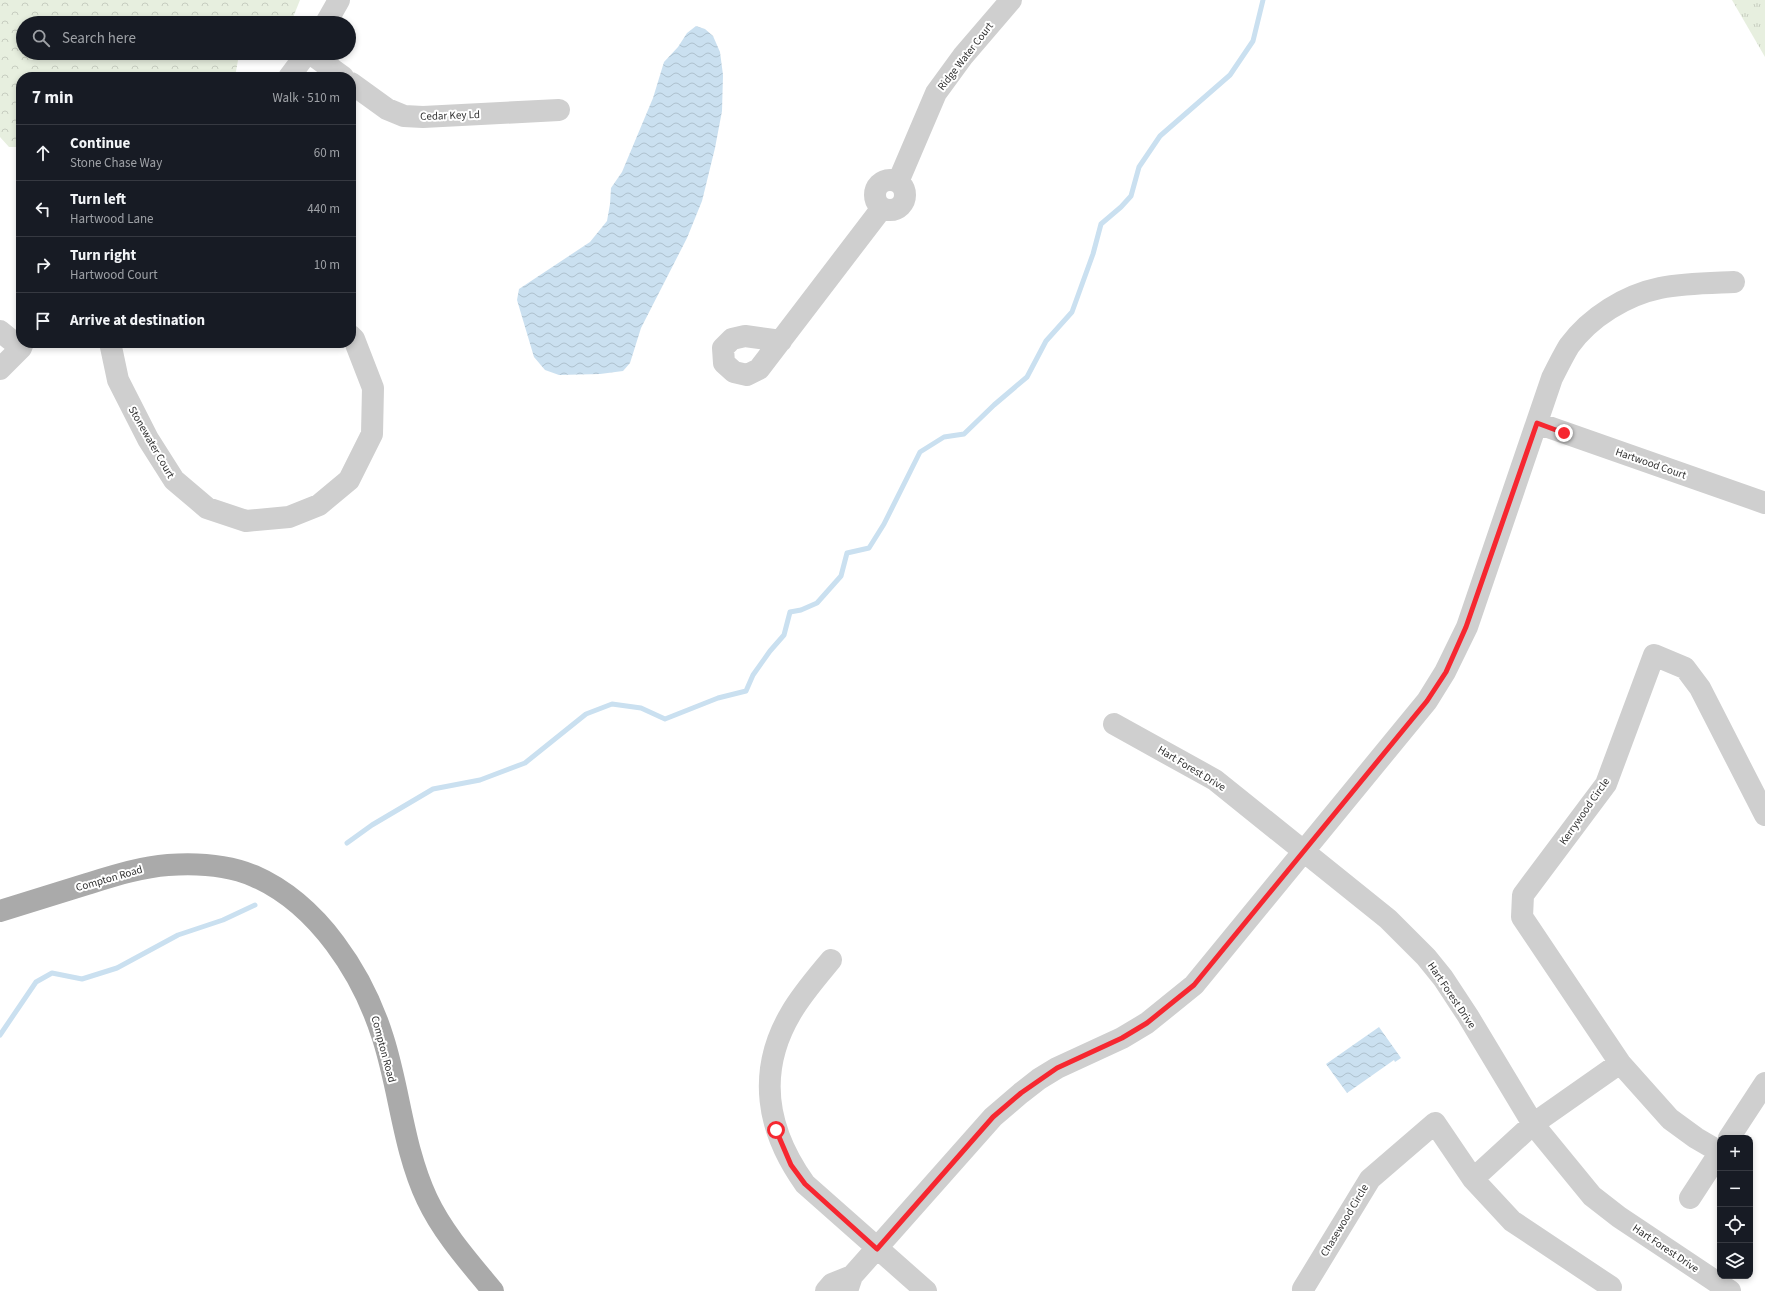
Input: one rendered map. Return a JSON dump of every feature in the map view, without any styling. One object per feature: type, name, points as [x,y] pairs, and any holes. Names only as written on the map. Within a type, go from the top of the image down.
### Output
[{"type":"main road","name":"Compton Road","points":[[0,911],[137,870],[169,865],[200,865],[240,872],[269,884],[297,904],[330,936],[353,969],[365,991],[375,1012],[384,1040],[403,1124],[417,1175],[427,1200],[446,1232],[493,1291]]},
{"type":"street","points":[[330,16],[339,0]]},
{"type":"street","name":"Ridge Water Court","points":[[781,341],[882,208],[877,203],[874,195],[877,187],[882,182],[890,180],[898,182],[936,93],[963,56],[1011,0]]},
{"type":"street","points":[[293,72],[303,60]]},
{"type":"street","points":[[319,60],[336,72]]},
{"type":"street","name":"Cedar Key Ld","points":[[356,87],[387,109],[404,116],[423,117],[559,110]]},
{"type":"street","points":[[826,1291],[832,1284],[850,1283],[877,1249],[993,1117],[1021,1093],[1057,1068],[1122,1038],[1147,1023],[1194,985],[1427,701],[1446,672],[1466,627],[1552,378],[1570,345],[1593,321],[1609,309],[1637,294],[1681,285],[1734,282]]},
{"type":"street","points":[[0,331],[16,341]]},
{"type":"street","name":"Stonewater Court","points":[[111,348],[118,380],[148,439],[174,480],[207,508],[246,521],[289,517],[319,505],[349,480],[372,434],[373,388],[356,344]]},
{"type":"street","points":[[0,369],[19,348]]},
{"type":"street","name":"Hartwood Court","points":[[1537,423],[1765,503]]},
{"type":"street","name":"Kerrywood Circle","points":[[1690,1198],[1720,1152],[1696,1138],[1670,1118],[1620,1062],[1522,917],[1523,895],[1606,784],[1654,655],[1685,668],[1700,688],[1765,815]]},
{"type":"street","name":"Hart Forest Drive","points":[[1114,724],[1215,780],[1388,919],[1426,957],[1443,978],[1468,1016],[1533,1124],[1592,1196],[1619,1217],[1730,1291]]},
{"type":"street","points":[[831,960],[791,1013],[779,1037],[770,1074],[772,1113],[776,1130],[791,1165],[805,1184],[926,1291]]},
{"type":"street","points":[[1473,1179],[1533,1124],[1620,1062]]},
{"type":"street","points":[[1731,1135],[1765,1083]]},
{"type":"street","name":"Chasewood Circle","points":[[1304,1291],[1302,1289],[1370,1178],[1435,1123],[1473,1179],[1512,1221],[1612,1287],[1609,1291]]},
{"type":"green space","points":[[0,0],[300,0],[294,16],[16,16],[16,60],[238,60],[236,72],[16,72],[16,147],[9,147],[0,137]]},
{"type":"green space","points":[[1732,0],[1765,0],[1765,57]]},
{"type":"water","points":[[696,26],[705,29],[713,36],[720,52],[723,75],[722,111],[702,201],[687,238],[641,328],[630,363],[623,371],[600,374],[559,375],[545,370],[534,357],[517,300],[519,289],[590,242],[607,221],[611,188],[622,172],[653,98],[664,62],[678,47],[687,33]]},
{"type":"water","points":[[1379,1027],[1401,1058],[1395,1062],[1394,1060],[1347,1093],[1326,1064]]},
{"type":"waterway","points":[[347,843],[372,825],[433,789],[480,780],[525,763],[586,714],[612,704],[641,708],[665,719],[718,698],[746,691],[753,675],[770,651],[784,635],[790,612],[801,610],[817,603],[841,576],[847,553],[869,548],[884,524],[920,452],[944,437],[964,434],[994,405],[1027,377],[1046,341],[1072,312],[1093,254],[1101,224],[1121,207],[1131,196],[1139,167],[1160,136],[1230,75],[1253,41],[1263,0]]},
{"type":"waterway","points":[[0,1035],[36,982],[52,973],[82,979],[117,968],[178,935],[223,920],[255,905]]},
{"type":"route","points":[[776,1130],[791,1165],[805,1184],[877,1249],[993,1117],[1021,1093],[1039,1079],[1057,1068],[1122,1038],[1147,1023],[1182,996],[1194,985],[1427,701],[1446,672],[1466,627],[1537,423],[1564,433]]}]
